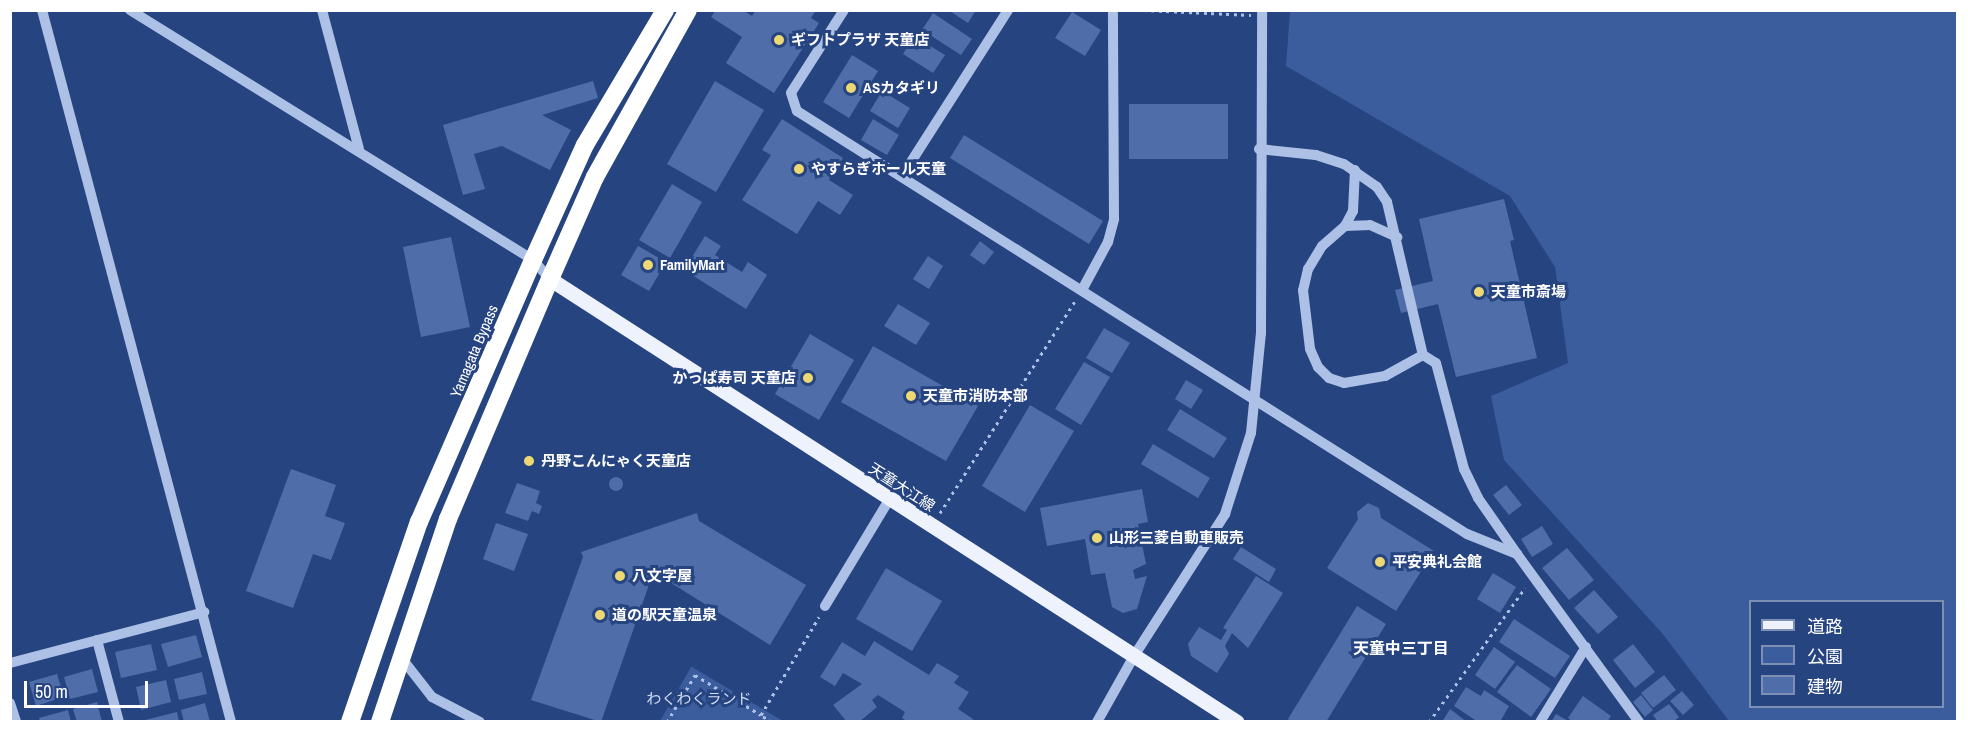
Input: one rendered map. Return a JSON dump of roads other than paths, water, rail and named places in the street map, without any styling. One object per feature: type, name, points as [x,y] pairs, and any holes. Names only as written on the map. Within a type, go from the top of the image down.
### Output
[{"type":"highway","name":"Yamagata Bypass","points":[[350,722],[419,522],[533,260],[585,145],[666,10]]},
{"type":"highway","points":[[380,722],[400,656],[448,519],[550,279],[595,177],[688,10]]},
{"type":"main road","name":"天童大江線","points":[[550,279],[931,528],[1237,722]]},
{"type":"street","points":[[42,10],[204,612],[231,722]]},
{"type":"street","points":[[130,10],[360,149],[533,260],[550,279]]},
{"type":"street","points":[[322,10],[360,149]]},
{"type":"street","points":[[844,10],[791,93],[797,111],[1257,399],[1467,534],[1517,554]]},
{"type":"street","points":[[902,176],[1008,10]]},
{"type":"street","points":[[1082,290],[1100,261],[1114,219],[1113,10]]},
{"type":"street","points":[[1097,722],[1134,656],[1225,514],[1240,473],[1257,399],[1261,333],[1259,149],[1262,13]]},
{"type":"street","points":[[1259,149],[1316,155],[1355,170],[1377,187],[1388,202],[1423,355],[1436,363],[1464,469],[1478,498],[1639,722]]},
{"type":"street","points":[[1355,170],[1353,211],[1345,226],[1322,246],[1308,269],[1303,290],[1305,332],[1318,367],[1329,378],[1344,383],[1363,382],[1406,367],[1423,355]]},
{"type":"street","points":[[1345,226],[1370,225],[1397,237]]},
{"type":"street","points":[[825,606],[889,500]]},
{"type":"street","points":[[10,663],[204,612]]},
{"type":"street","points":[[97,640],[119,722]]},
{"type":"street","points":[[1540,722],[1586,647]]},
{"type":"street","points":[[400,656],[432,697],[480,722]]},
{"type":"street","points":[[10,703],[16,722]]},
{"type":"place","name":"ギフトプラザ 天童店","points":[[779,40]]},
{"type":"place","name":"ASカタギリ","points":[[851,88]]},
{"type":"place","name":"やすらぎホール天童","points":[[799,169]]},
{"type":"place","name":"FamilyMart","points":[[648,265]]},
{"type":"place","name":"天童市斎場","points":[[1479,292]]},
{"type":"place","name":"かっぱ寿司 天童店","points":[[808,378]]},
{"type":"place","name":"天童市消防本部","points":[[911,396]]},
{"type":"place","name":"丹野こんにゃく天童店","points":[[529,461]]},
{"type":"place","name":"山形三菱自動車販売","points":[[1097,538]]},
{"type":"place","name":"平安典礼会館","points":[[1380,562]]},
{"type":"place","name":"八文字屋","points":[[620,576]]},
{"type":"place","name":"道の駅天童温泉","points":[[600,615]]},
{"type":"district","name":"天童中三丁目","points":[[1401,648]]},
{"type":"park label","name":"わくわくランド","points":[[699,699]]}]
